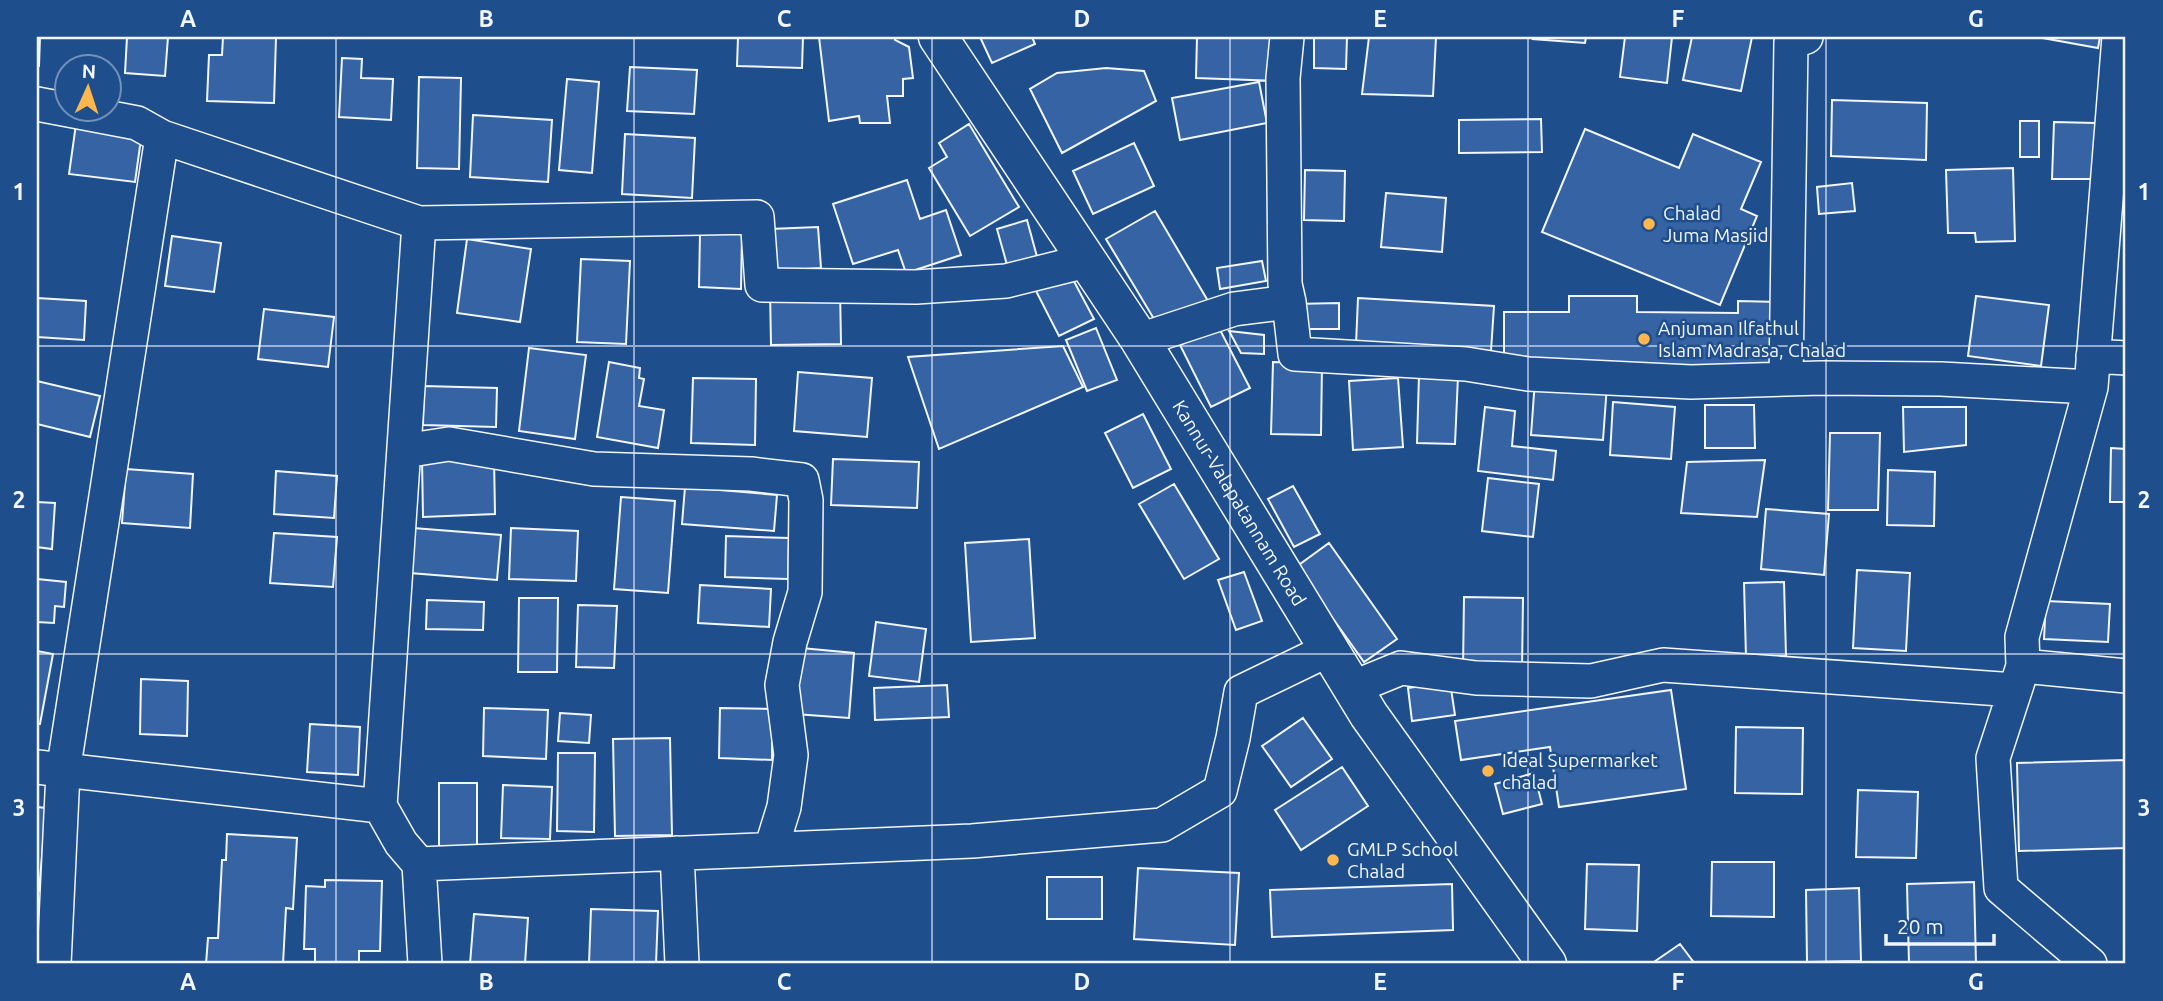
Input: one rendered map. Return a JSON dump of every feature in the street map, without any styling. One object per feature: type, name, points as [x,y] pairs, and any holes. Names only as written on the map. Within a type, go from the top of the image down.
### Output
[{"type":"main road","name":"Kannur-Valapatannam Road","points":[[938,37],[1140,340],[1368,715],[1547,964]]},
{"type":"street","points":[[1287,37],[1283,91],[1285,285],[1295,354],[1466,364],[1528,374],[1691,382],[1941,379],[2092,371],[2126,358]]},
{"type":"street","points":[[1786,379],[1791,42],[1806,37]]},
{"type":"street","points":[[2090,964],[2001,888],[1993,758],[2019,678],[2022,637],[2092,371],[2119,37]]},
{"type":"street","points":[[37,104],[137,123],[162,136],[419,223],[757,217],[762,285],[916,287],[1006,281],[1086,261]]},
{"type":"street","points":[[54,964],[50,769],[162,136]]},
{"type":"street","points":[[419,223],[380,806],[401,843],[419,864],[425,964]]},
{"type":"street","points":[[1140,340],[1234,309],[1289,302]]},
{"type":"street","points":[[404,451],[449,444],[594,469],[751,474],[802,480],[806,500],[804,592],[790,642],[782,685],[791,755],[785,807],[771,849]]},
{"type":"street","points":[[419,864],[972,841],[1162,825],[1220,792],[1241,692],[1328,650]]},
{"type":"street","points":[[1352,688],[1401,668],[1476,678],[1591,681],[1662,665],[2019,678],[2126,676]]},
{"type":"street","points":[[50,769],[380,806]]},
{"type":"street","points":[[677,853],[682,964]]},
{"type":"building","points":[[37,37],[40,37],[39,66],[37,66]]},
{"type":"building","points":[[127,37],[168,37],[165,76],[125,73]]},
{"type":"building","points":[[223,37],[276,37],[274,103],[207,101],[209,55],[222,55]]},
{"type":"building","points":[[738,37],[803,37],[802,68],[737,66]]},
{"type":"building","points":[[819,37],[895,37],[895,40],[909,47],[913,78],[903,79],[903,96],[887,96],[890,123],[860,123],[859,116],[829,121]]},
{"type":"building","points":[[980,37],[1032,37],[1035,44],[992,63]]},
{"type":"building","points":[[1197,37],[1278,37],[1276,81],[1196,78]]},
{"type":"building","points":[[1314,37],[1347,37],[1346,69],[1314,68]]},
{"type":"building","points":[[1369,37],[1436,37],[1433,96],[1362,94]]},
{"type":"building","points":[[1586,37],[1585,43],[1533,39]]},
{"type":"building","points":[[1625,37],[1672,37],[1667,83],[1620,77]]},
{"type":"building","points":[[1692,37],[1752,37],[1741,91],[1683,80]]},
{"type":"building","points":[[2037,37],[2100,37],[2098,48]]},
{"type":"building","points":[[342,58],[362,59],[361,78],[393,79],[391,120],[339,117]]},
{"type":"building","points":[[630,67],[697,70],[694,114],[627,111]]},
{"type":"building","points":[[1106,68],[1144,71],[1156,101],[1062,153],[1030,89],[1057,73]]},
{"type":"building","points":[[419,77],[461,78],[459,169],[417,168]]},
{"type":"building","points":[[567,79],[599,82],[592,173],[559,170]]},
{"type":"building","points":[[1259,82],[1267,123],[1180,140],[1172,98]]},
{"type":"building","points":[[1832,100],[1927,103],[1926,160],[1831,156]]},
{"type":"building","points":[[473,115],[552,120],[548,182],[470,177]]},
{"type":"building","points":[[1541,119],[1542,152],[1459,153],[1459,120]]},
{"type":"building","points":[[2020,121],[2039,121],[2039,157],[2020,157]]},
{"type":"building","points":[[2054,122],[2095,123],[2095,179],[2052,179]]},
{"type":"building","points":[[76,124],[142,132],[135,182],[69,174]]},
{"type":"building","points":[[969,124],[1019,207],[970,236],[929,168],[947,157],[939,143]]},
{"type":"building","name":"Chalad Juma Masjid","points":[[1585,129],[1679,168],[1693,134],[1761,162],[1741,209],[1757,216],[1720,305],[1542,232]]},
{"type":"building","points":[[625,134],[695,138],[692,198],[622,194]]},
{"type":"building","points":[[1134,143],[1154,186],[1093,214],[1073,171]]},
{"type":"building","points":[[2013,168],[2015,241],[1976,242],[1975,233],[1948,233],[1946,170]]},
{"type":"building","points":[[1305,170],[1345,171],[1344,221],[1304,220]]},
{"type":"building","points":[[907,180],[920,219],[946,210],[961,255],[906,273],[898,250],[853,264],[833,204]]},
{"type":"building","points":[[1852,183],[1855,211],[1819,214],[1817,187]]},
{"type":"building","points":[[1386,193],[1446,198],[1442,252],[1381,247]]},
{"type":"building","points":[[1155,211],[1208,301],[1160,329],[1106,239]]},
{"type":"building","points":[[1027,220],[1039,264],[1009,272],[997,229]]},
{"type":"building","points":[[818,227],[821,268],[773,271],[770,229]]},
{"type":"building","points":[[700,233],[742,234],[741,289],[699,287]]},
{"type":"building","points":[[172,236],[221,243],[214,292],[165,286]]},
{"type":"building","points":[[467,239],[531,249],[520,322],[457,313]]},
{"type":"building","points":[[581,259],[630,261],[626,344],[577,342]]},
{"type":"building","points":[[1262,261],[1266,281],[1220,289],[1217,268]]},
{"type":"building","points":[[1069,272],[1094,319],[1059,336],[1035,289]]},
{"type":"building","points":[[840,289],[841,344],[771,345],[770,290]]},
{"type":"building","name":"Anjuman Ilfathul Islam Madrasa, Chalad","points":[[1569,296],[1637,296],[1637,312],[1738,313],[1738,301],[1783,302],[1783,366],[1504,365],[1504,312],[1569,312]]},
{"type":"building","points":[[1976,296],[2049,305],[2041,366],[1968,356]]},
{"type":"building","points":[[37,298],[86,301],[84,340],[37,337]]},
{"type":"building","points":[[1358,298],[1494,306],[1491,351],[1356,344]]},
{"type":"building","points":[[1339,303],[1339,329],[1296,329],[1295,304]]},
{"type":"building","points":[[264,309],[334,317],[328,367],[258,359]]},
{"type":"building","points":[[1218,326],[1250,388],[1211,407],[1180,345]]},
{"type":"building","points":[[1096,328],[1117,380],[1087,391],[1066,340]]},
{"type":"building","points":[[1229,331],[1264,335],[1264,354],[1241,353]]},
{"type":"building","points":[[1063,346],[1083,387],[939,449],[908,357]]},
{"type":"building","points":[[529,348],[586,355],[575,439],[519,431]]},
{"type":"building","points":[[609,362],[640,368],[639,378],[644,379],[639,406],[664,410],[658,448],[597,437]]},
{"type":"building","points":[[1273,362],[1322,363],[1321,435],[1271,434]]},
{"type":"building","points":[[798,372],[872,378],[867,437],[794,431]]},
{"type":"building","points":[[1419,375],[1458,376],[1455,444],[1417,443]]},
{"type":"building","points":[[693,378],[756,379],[755,445],[691,443]]},
{"type":"building","points":[[1398,378],[1403,447],[1353,450],[1349,381]]},
{"type":"building","points":[[1535,380],[1607,385],[1603,440],[1531,435]]},
{"type":"building","points":[[37,381],[100,396],[90,437],[37,424]]},
{"type":"building","points":[[424,386],[497,388],[496,427],[423,425]]},
{"type":"building","points":[[1613,402],[1675,407],[1671,459],[1610,455]]},
{"type":"building","points":[[1705,405],[1754,405],[1755,448],[1705,448]]},
{"type":"building","points":[[1485,407],[1515,411],[1512,446],[1556,451],[1553,480],[1478,471]]},
{"type":"building","points":[[1903,407],[1966,407],[1966,445],[1904,452]]},
{"type":"building","points":[[1143,414],[1171,469],[1133,488],[1105,433]]},
{"type":"building","points":[[1830,433],[1880,433],[1878,510],[1828,510]]},
{"type":"building","points":[[2111,448],[2126,449],[2126,502],[2110,502]]},
{"type":"building","points":[[494,457],[495,514],[423,517],[422,459]]},
{"type":"building","points":[[833,459],[919,462],[917,508],[831,505]]},
{"type":"building","points":[[1765,460],[1757,517],[1681,513],[1687,462]]},
{"type":"building","points":[[126,469],[193,474],[190,528],[122,523]]},
{"type":"building","points":[[1888,470],[1935,472],[1934,526],[1887,525]]},
{"type":"building","points":[[276,471],[337,476],[334,518],[274,514]]},
{"type":"building","points":[[1488,478],[1539,484],[1533,537],[1482,531]]},
{"type":"building","points":[[1174,484],[1219,559],[1184,579],[1139,504]]},
{"type":"building","points":[[1293,486],[1320,534],[1294,547],[1268,499]]},
{"type":"building","points":[[685,487],[777,495],[774,531],[682,524]]},
{"type":"building","points":[[621,497],[675,501],[668,593],[614,589]]},
{"type":"building","points":[[37,502],[55,503],[52,549],[37,547]]},
{"type":"building","points":[[1766,509],[1829,514],[1824,575],[1761,569]]},
{"type":"building","points":[[413,528],[501,535],[497,580],[410,573]]},
{"type":"building","points":[[511,528],[578,531],[576,581],[509,579]]},
{"type":"building","points":[[274,533],[337,537],[333,587],[270,583]]},
{"type":"building","points":[[726,536],[789,538],[788,579],[725,577]]},
{"type":"building","points":[[1029,539],[1035,638],[971,642],[965,543]]},
{"type":"building","points":[[1329,543],[1397,639],[1364,662],[1296,567]]},
{"type":"building","points":[[1857,570],[1910,573],[1906,651],[1853,648]]},
{"type":"building","points":[[1244,572],[1262,621],[1236,630],[1218,580]]},
{"type":"building","points":[[37,579],[66,582],[64,607],[55,606],[54,623],[37,622]]},
{"type":"building","points":[[1784,582],[1786,656],[1746,657],[1744,583]]},
{"type":"building","points":[[700,585],[771,589],[769,627],[698,623]]},
{"type":"building","points":[[1464,597],[1523,598],[1522,670],[1463,669]]},
{"type":"building","points":[[519,598],[558,598],[557,672],[518,672]]},
{"type":"building","points":[[427,600],[484,602],[483,630],[426,629]]},
{"type":"building","points":[[2046,601],[2110,604],[2108,642],[2044,639]]},
{"type":"building","points":[[578,605],[617,606],[614,668],[576,667]]},
{"type":"building","points":[[876,622],[926,629],[919,682],[869,676]]},
{"type":"building","points":[[801,648],[854,653],[849,718],[795,714]]},
{"type":"building","points":[[37,651],[53,654],[40,724],[37,724]]},
{"type":"building","points":[[141,679],[188,681],[187,736],[140,734]]},
{"type":"building","points":[[1450,682],[1455,715],[1412,721],[1408,688]]},
{"type":"building","points":[[947,685],[949,717],[875,720],[874,688]]},
{"type":"building","points":[[1671,690],[1686,789],[1559,807],[1550,747],[1461,760],[1455,721]]},
{"type":"building","points":[[484,708],[548,710],[546,759],[483,756]]},
{"type":"building","points":[[720,708],[772,709],[772,760],[719,758]]},
{"type":"building","points":[[560,713],[591,715],[589,743],[558,741]]},
{"type":"building","points":[[1303,718],[1332,759],[1291,787],[1262,746]]},
{"type":"building","points":[[310,724],[360,727],[358,775],[307,772]]},
{"type":"building","points":[[1736,727],[1803,728],[1802,794],[1735,793]]},
{"type":"building","points":[[670,738],[672,835],[615,836],[613,739]]},
{"type":"building","points":[[558,753],[595,753],[594,832],[557,831]]},
{"type":"building","points":[[2126,760],[2126,848],[2019,851],[2017,763]]},
{"type":"building","points":[[1342,767],[1368,806],[1301,850],[1275,810]]},
{"type":"building","points":[[1534,773],[1542,804],[1503,814],[1495,784]]},
{"type":"building","points":[[439,783],[477,783],[477,846],[439,846]]},
{"type":"building","points":[[503,785],[552,787],[550,839],[501,838]]},
{"type":"building","points":[[1858,790],[1918,792],[1916,858],[1856,857]]},
{"type":"building","points":[[37,807],[46,808],[39,891],[37,891]]},
{"type":"building","points":[[227,834],[297,838],[293,909],[286,908],[283,964],[206,964],[208,938],[218,938],[222,860],[226,860]]},
{"type":"building","points":[[1712,862],[1774,862],[1774,917],[1711,916]]},
{"type":"building","points":[[1587,864],[1639,865],[1637,931],[1585,929]]},
{"type":"building","points":[[1138,868],[1239,873],[1235,945],[1134,939]]},
{"type":"building","points":[[1047,877],[1102,877],[1102,919],[1047,919]]},
{"type":"building","points":[[325,880],[382,881],[380,951],[359,951],[359,964],[315,964],[315,949],[304,949],[306,886],[325,887]]},
{"type":"building","points":[[1974,882],[1976,964],[1909,964],[1907,884]]},
{"type":"building","points":[[1452,884],[1453,930],[1272,937],[1270,890]]},
{"type":"building","points":[[1859,888],[1861,961],[1807,962],[1806,890]]},
{"type":"building","points":[[591,909],[658,911],[656,964],[589,964]]},
{"type":"building","points":[[474,914],[528,918],[525,964],[470,964]]},
{"type":"building","points":[[1680,944],[1695,964],[1651,964]]},
{"type":"place","name":"Chalad Juma Masjid","points":[[1649,224]]},
{"type":"place","name":"Anjuman Ilfathul Islam Madrasa, Chalad","points":[[1644,339]]},
{"type":"place","name":"Ideal Supermarket chalad","points":[[1488,771]]},
{"type":"place","name":"GMLP School Chalad","points":[[1333,860]]}]
